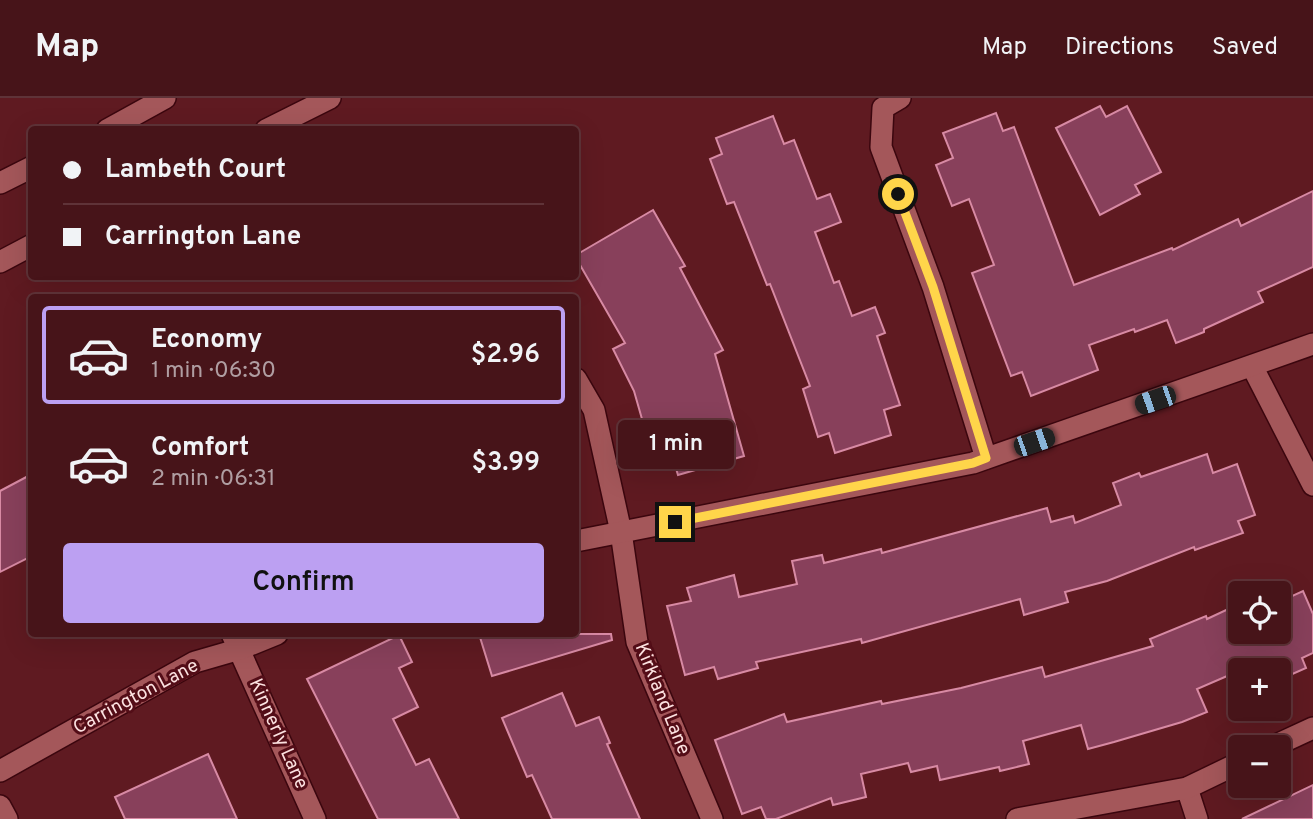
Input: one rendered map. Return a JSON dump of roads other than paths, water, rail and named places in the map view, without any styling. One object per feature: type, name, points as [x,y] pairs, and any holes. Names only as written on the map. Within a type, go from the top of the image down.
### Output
[{"type":"street","points":[[111,126],[132,106],[165,98]]},
{"type":"street","points":[[274,126],[330,98]]},
{"type":"street","points":[[900,98],[883,108],[881,148],[933,287],[986,458]]},
{"type":"street","points":[[0,183],[28,169]]},
{"type":"street","points":[[0,262],[28,248]]},
{"type":"street","points":[[579,540],[973,463],[1313,344]]},
{"type":"street","points":[[1252,366],[1313,485]]},
{"type":"street","name":"Kirkland Lane","points":[[579,384],[594,410],[621,532],[637,642],[712,819]]},
{"type":"street","name":"Carrington Lane","points":[[0,771],[195,662],[236,641],[259,637]]},
{"type":"street","name":"Kinnerly Lane","points":[[236,641],[316,819]]},
{"type":"street","points":[[1291,738],[1313,728]]},
{"type":"street","points":[[1017,819],[1187,788],[1228,768]]},
{"type":"street","points":[[1187,788],[1197,819]]},
{"type":"street","points":[[0,806],[7,819]]}]
